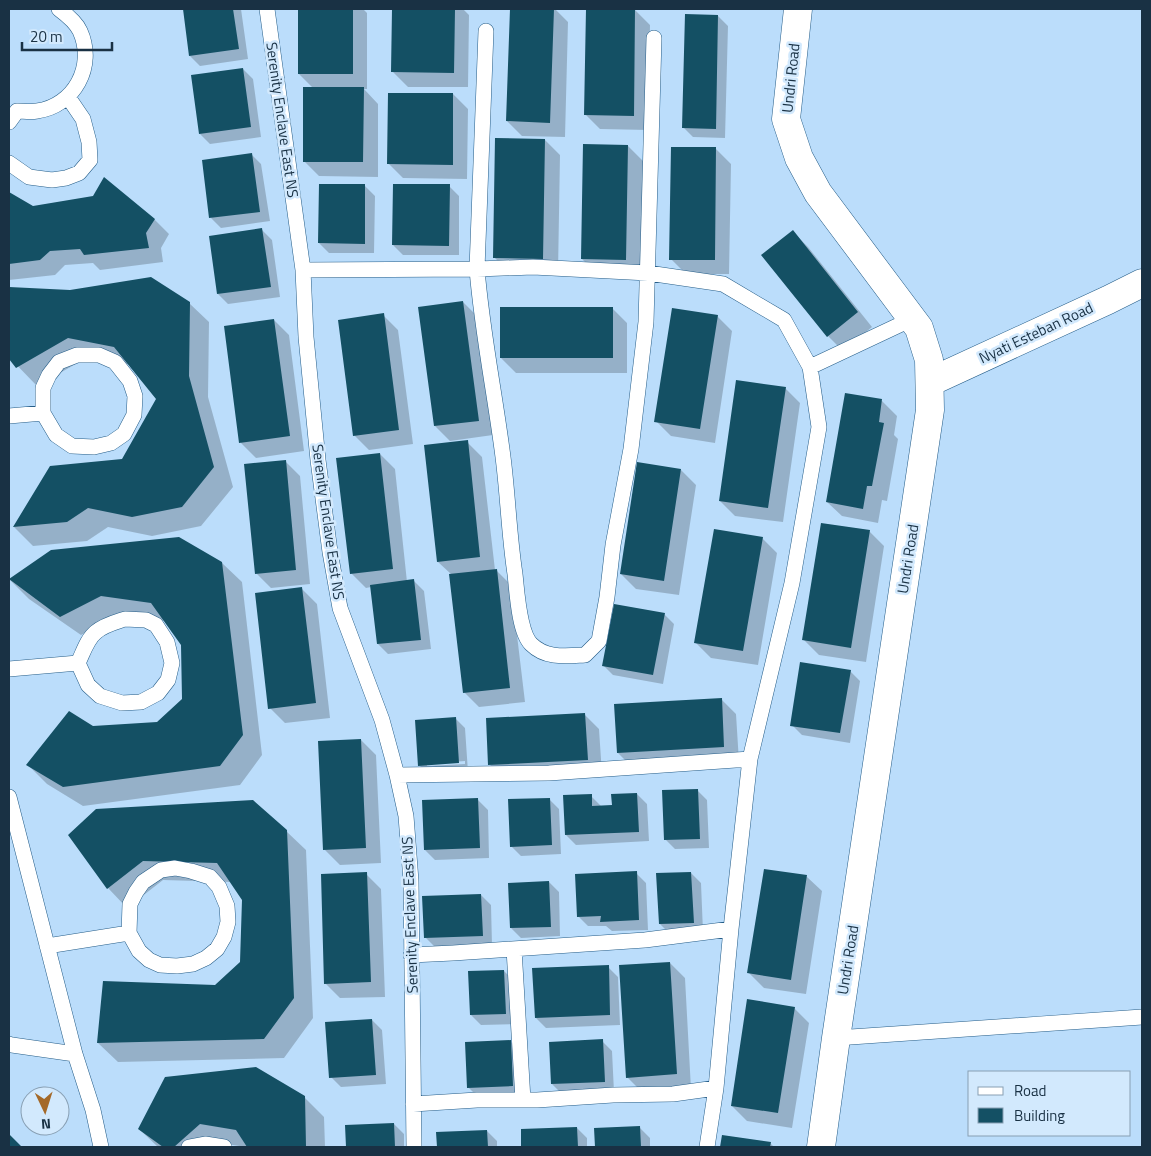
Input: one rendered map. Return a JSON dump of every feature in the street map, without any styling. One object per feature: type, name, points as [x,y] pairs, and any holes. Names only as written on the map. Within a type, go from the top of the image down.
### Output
[{"type":"street","name":"Undri Road","points":[[798,9],[786,119],[799,158],[818,193],[919,328],[929,360],[930,382],[930,410],[821,1147]]},
{"type":"street","name":"Nyati Esteban Road","points":[[930,382],[1142,283]]},
{"type":"lane","points":[[12,113],[36,111],[54,106],[68,97],[79,82],[85,66],[85,48],[80,31],[70,16],[59,9]]},
{"type":"lane","name":"Serenity Enclave East NS","points":[[267,9],[303,270],[306,337],[318,460],[330,552],[340,608],[382,720],[406,816],[410,881],[414,1147]]},
{"type":"lane","points":[[486,31],[477,269],[480,304],[503,458],[521,623],[530,643],[545,653],[559,656],[585,655],[599,641],[632,449],[646,322],[654,38]]},
{"type":"lane","points":[[9,163],[30,177],[52,180],[66,178],[80,172],[90,160],[89,142],[83,119],[68,97]]},
{"type":"lane","points":[[303,270],[533,267],[648,273],[723,284],[784,320],[810,367],[819,427],[792,583],[750,759],[716,1088],[707,1147]]},
{"type":"lane","points":[[810,367],[912,319]]},
{"type":"lane","points":[[78,355],[99,355],[114,362],[130,382],[135,396],[134,416],[124,434],[111,444],[94,447],[72,446],[56,435],[43,413],[43,388],[49,375],[59,362],[78,355]]},
{"type":"lane","points":[[9,416],[43,413]]},
{"type":"lane","points":[[125,619],[146,620],[156,625],[167,642],[172,663],[168,680],[158,693],[141,702],[122,703],[100,696],[88,685],[78,663],[87,644],[96,632],[125,619]]},
{"type":"lane","points":[[9,669],[78,663]]},
{"type":"lane","points":[[397,775],[549,772],[750,759]]},
{"type":"lane","points":[[9,796],[75,1054],[93,1110],[101,1147]]},
{"type":"lane","points":[[175,868],[210,877],[219,887],[227,906],[228,922],[224,937],[217,949],[206,958],[193,964],[177,966],[160,965],[149,960],[139,952],[129,933],[130,904],[143,882],[160,870],[175,868]]},
{"type":"lane","points":[[411,955],[645,940],[732,929]]},
{"type":"lane","points":[[47,946],[129,933]]},
{"type":"lane","points":[[514,949],[523,1100]]},
{"type":"lane","points":[[836,1038],[1142,1017]]},
{"type":"lane","points":[[10,1046],[75,1054]]},
{"type":"lane","points":[[413,1104],[477,1100],[673,1094],[716,1088]]},
{"type":"lane","points":[[189,1147],[205,1144],[224,1147]]},
{"type":"building","points":[[183,9],[233,9],[239,49],[189,56]]},
{"type":"building","points":[[298,9],[353,9],[353,74],[298,74]]},
{"type":"building","points":[[392,9],[455,9],[454,73],[391,72]]},
{"type":"building","points":[[510,9],[554,9],[550,123],[506,121]]},
{"type":"building","points":[[586,9],[635,9],[634,116],[584,115]]},
{"type":"building","points":[[685,14],[718,15],[716,129],[682,128]]},
{"type":"building","points":[[243,68],[251,127],[199,134],[191,75]]},
{"type":"building","points":[[303,87],[364,87],[363,162],[303,162]]},
{"type":"building","points":[[388,93],[453,93],[453,165],[387,164]]},
{"type":"building","points":[[495,138],[545,139],[543,259],[493,258]]},
{"type":"building","points":[[583,144],[628,145],[626,260],[581,259]]},
{"type":"building","points":[[671,147],[716,147],[715,260],[669,260]]},
{"type":"building","points":[[252,153],[260,212],[209,218],[202,160]]},
{"type":"building","points":[[104,177],[155,219],[146,233],[149,248],[84,255],[80,249],[50,251],[40,260],[9,264],[9,192],[33,206],[93,196]]},
{"type":"building","points":[[319,184],[365,184],[365,244],[318,243]]},
{"type":"building","points":[[393,184],[450,184],[449,246],[392,245]]},
{"type":"building","points":[[262,228],[271,287],[217,294],[209,236]]},
{"type":"building","points":[[793,230],[858,312],[827,337],[761,255]]},
{"type":"building","points":[[151,277],[190,302],[189,376],[214,467],[182,507],[132,517],[88,508],[67,522],[13,527],[50,466],[122,459],[156,399],[114,347],[68,338],[16,368],[9,359],[9,287],[70,290]]},
{"type":"building","points":[[463,301],[479,421],[434,426],[418,307]]},
{"type":"building","points":[[500,307],[613,307],[613,358],[500,358]]},
{"type":"building","points":[[672,308],[718,315],[700,429],[654,422]]},
{"type":"building","points":[[384,313],[399,430],[353,436],[338,320]]},
{"type":"building","points":[[274,319],[290,436],[239,443],[224,326]]},
{"type":"building","points":[[736,380],[786,387],[768,508],[719,501]]},
{"type":"building","points":[[845,393],[882,399],[879,422],[884,423],[872,486],[867,486],[863,509],[826,502]]},
{"type":"building","points":[[468,440],[480,557],[437,562],[424,445]]},
{"type":"building","points":[[380,453],[393,569],[350,574],[336,458]]},
{"type":"building","points":[[286,460],[296,570],[255,574],[244,464]]},
{"type":"building","points":[[637,462],[681,469],[664,581],[620,574]]},
{"type":"building","points":[[821,523],[870,530],[851,648],[802,640]]},
{"type":"building","points":[[714,529],[763,537],[743,651],[694,643]]},
{"type":"building","points":[[179,537],[222,562],[243,735],[220,766],[63,787],[26,765],[69,711],[93,726],[157,722],[182,699],[181,645],[151,603],[101,596],[60,617],[9,579],[51,550]]},
{"type":"building","points":[[497,569],[510,688],[463,693],[449,574]]},
{"type":"building","points":[[414,579],[421,640],[377,644],[370,585]]},
{"type":"building","points":[[302,587],[316,703],[268,709],[255,593]]},
{"type":"building","points":[[614,604],[665,613],[653,675],[602,666]]},
{"type":"building","points":[[800,662],[851,670],[840,733],[790,726]]},
{"type":"building","points":[[722,698],[724,747],[617,753],[614,704]]},
{"type":"building","points":[[585,713],[588,760],[488,765],[486,718]]},
{"type":"building","points":[[456,717],[459,763],[418,766],[415,720]]},
{"type":"building","points":[[361,739],[366,848],[323,850],[318,741]]},
{"type":"building","points":[[698,789],[700,839],[664,840],[662,790]]},
{"type":"building","points":[[637,793],[639,832],[565,835],[563,795],[592,794],[592,806],[612,805],[611,794]]},
{"type":"building","points":[[478,798],[480,848],[424,850],[422,800]]},
{"type":"building","points":[[550,798],[552,845],[510,847],[508,799]]},
{"type":"building","points":[[253,800],[287,830],[294,998],[264,1039],[97,1043],[103,981],[215,985],[240,962],[242,900],[217,863],[143,861],[107,889],[68,835],[96,809]]},
{"type":"building","points":[[764,869],[807,875],[791,980],[747,973]]},
{"type":"building","points":[[637,871],[639,920],[600,922],[601,916],[577,917],[575,874]]},
{"type":"building","points":[[367,872],[371,982],[324,984],[321,874]]},
{"type":"building","points":[[691,872],[694,923],[659,924],[656,873]]},
{"type":"building","points":[[549,881],[551,927],[510,928],[508,883]]},
{"type":"building","points":[[481,894],[483,936],[424,938],[422,896]]},
{"type":"building","points":[[670,962],[677,1074],[626,1078],[619,965]]},
{"type":"building","points":[[609,965],[610,1015],[535,1018],[532,968]]},
{"type":"building","points":[[504,970],[506,1014],[470,1015],[468,971]]},
{"type":"building","points":[[747,999],[795,1007],[778,1113],[731,1106]]},
{"type":"building","points":[[372,1019],[376,1075],[329,1078],[325,1022]]},
{"type":"building","points":[[603,1039],[605,1082],[551,1084],[549,1042]]},
{"type":"building","points":[[511,1040],[513,1086],[467,1088],[465,1042]]},
{"type":"building","points":[[256,1067],[305,1096],[306,1147],[247,1147],[236,1130],[200,1124],[174,1147],[163,1147],[138,1129],[165,1077]]},
{"type":"building","points":[[394,1123],[395,1147],[346,1147],[345,1125]]},
{"type":"building","points":[[640,1126],[641,1147],[595,1147],[594,1128]]},
{"type":"building","points":[[577,1127],[578,1147],[521,1147],[521,1129]]},
{"type":"building","points":[[487,1130],[488,1147],[437,1147],[436,1132]]},
{"type":"building","points":[[9,1134],[22,1147],[9,1147]]},
{"type":"building","points":[[722,1135],[771,1142],[770,1147],[720,1147]]}]
